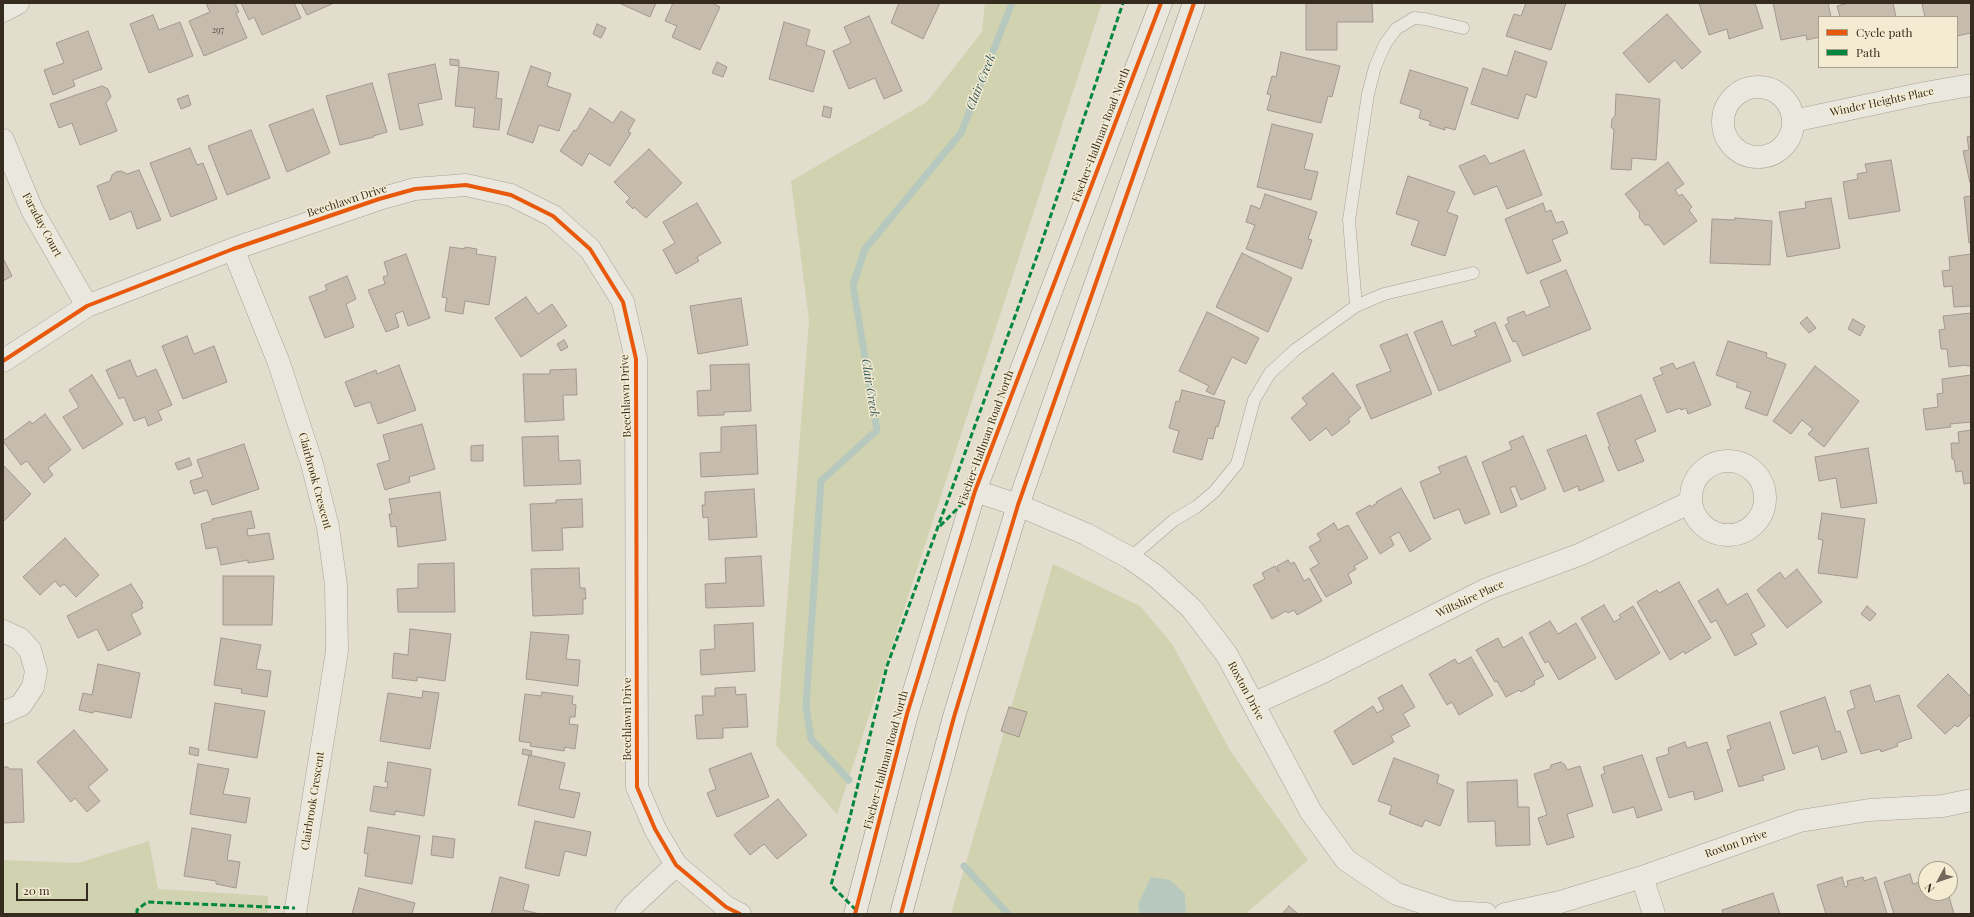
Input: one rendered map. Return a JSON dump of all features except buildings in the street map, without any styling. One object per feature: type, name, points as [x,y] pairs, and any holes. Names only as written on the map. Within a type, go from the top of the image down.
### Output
[{"type":"street","name":"Fischer-Hallman Road North","points":[[855,914],[907,714],[975,491],[1161,3]]},
{"type":"street","points":[[901,914],[954,717],[1018,505],[1194,3]]},
{"type":"street","name":"Winder Heights Place","points":[[1794,121],[1925,93],[1971,85]]},
{"type":"street","name":"Faraday Court","points":[[3,140],[32,210],[87,306]]},
{"type":"street","name":"Beechlawn Drive","points":[[3,361],[87,306],[233,249],[379,199],[415,189],[466,185],[511,195],[554,216],[590,249],[623,302],[636,359],[637,787],[655,829],[676,865],[726,907],[740,914]]},
{"type":"street","name":"Clairbrook Crescent","points":[[233,249],[280,363],[312,464],[328,527],[336,585],[337,651],[295,914]]},
{"type":"street","name":"Roxton Drive","points":[[975,491],[1018,505],[1086,534],[1130,558],[1157,577],[1192,608],[1227,655],[1311,812],[1346,860],[1397,894],[1451,912],[1486,914]]},
{"type":"street","name":"Wiltshire Place","points":[[1253,704],[1325,671],[1487,590],[1581,554],[1691,502]]},
{"type":"street","points":[[3,631],[20,639],[30,650],[36,671],[33,687],[21,705],[3,713]]},
{"type":"street","name":"Roxton Drive","points":[[1505,914],[1560,902],[1642,877],[1800,821],[1869,810],[1943,806],[1971,800]]},
{"type":"street","points":[[626,914],[632,906],[676,865]]},
{"type":"street","points":[[1642,877],[1654,914]]},
{"type":"lane","points":[[1356,306],[1349,220],[1368,94],[1375,67],[1385,44],[1396,29],[1414,18],[1425,19],[1463,28]]},
{"type":"lane","points":[[1130,558],[1174,520],[1196,507],[1214,492],[1237,464],[1254,400],[1270,373],[1295,350],[1356,306],[1384,294],[1473,273]]},
{"type":"green space","points":[[985,3],[1102,3],[837,814],[776,745],[809,320],[791,181],[927,102],[982,32]]},
{"type":"green space","points":[[1053,564],[1140,606],[1172,644],[1231,752],[1308,860],[1245,914],[1186,914],[1185,894],[1138,904],[1140,914],[951,914]]},
{"type":"green space","points":[[149,841],[158,889],[268,896],[268,914],[3,914],[3,860],[78,863]]},
{"type":"shaded area","points":[[1151,877],[1170,880],[1185,894],[1186,914],[1140,914],[1138,904]]},
{"type":"waterway","name":"Clair Creek","points":[[849,780],[811,739],[806,706],[821,481],[877,430],[853,285],[865,249],[961,133],[1012,3]]},
{"type":"waterway","name":"Clair Creek","points":[[964,866],[1008,914]]},
{"type":"marked path","points":[[856,910],[831,885],[850,817],[887,666],[1037,256],[1123,3]]},
{"type":"marked path","points":[[940,526],[972,494]]},
{"type":"marked path","points":[[137,914],[137,910],[147,902],[295,908]]},
{"type":"cycle path","points":[[855,914],[907,714],[975,491],[1161,3]]},
{"type":"cycle path","points":[[901,914],[954,717],[1018,505],[1194,3]]},
{"type":"cycle path","points":[[3,361],[87,306],[233,249],[379,199],[415,189],[466,185],[511,195],[553,216],[590,249],[623,302],[636,359],[637,787],[655,829],[676,865],[726,907],[740,914]]}]
